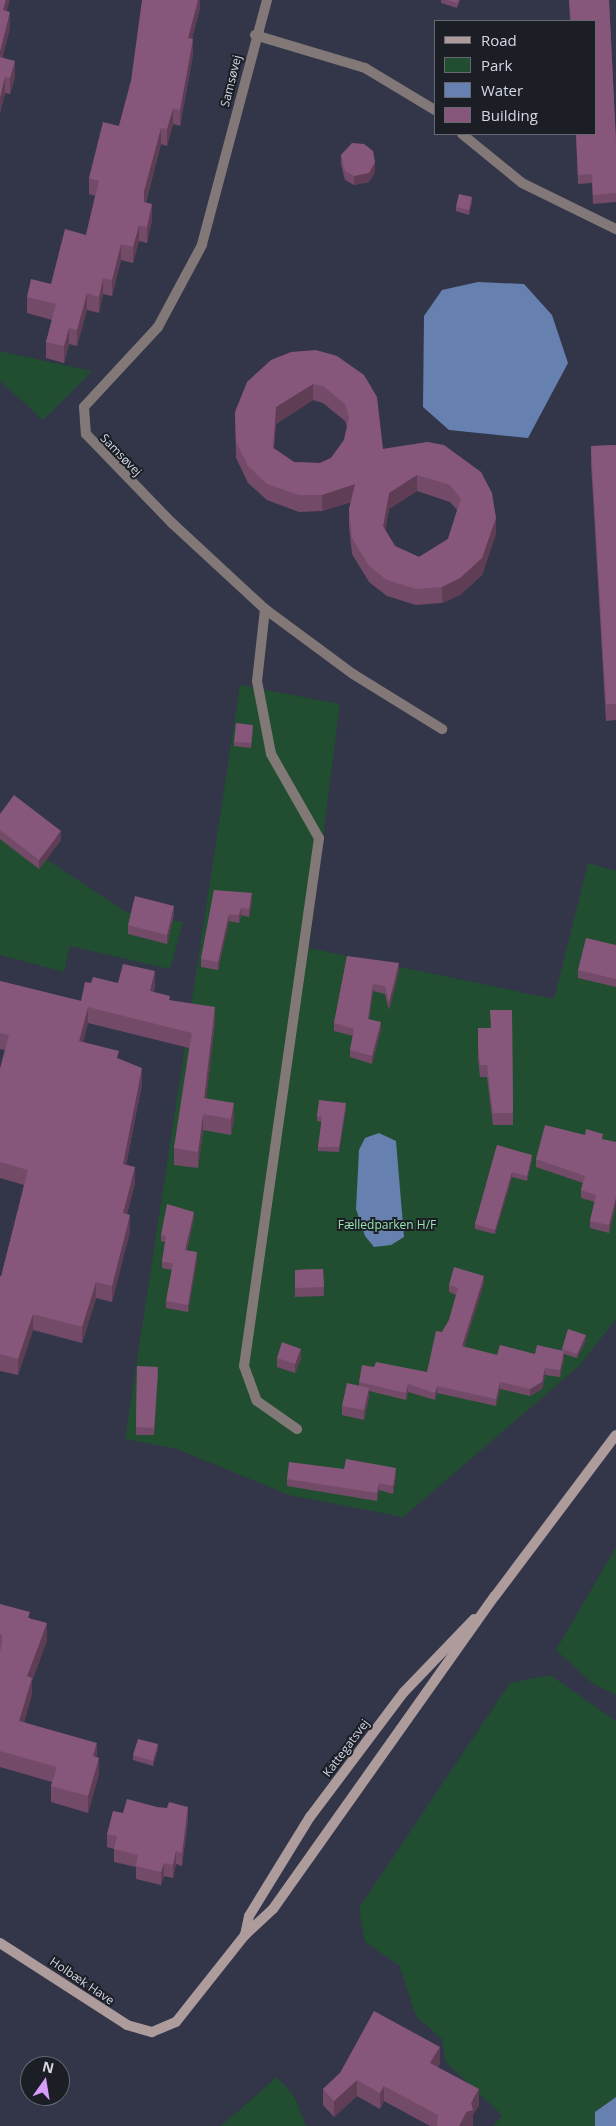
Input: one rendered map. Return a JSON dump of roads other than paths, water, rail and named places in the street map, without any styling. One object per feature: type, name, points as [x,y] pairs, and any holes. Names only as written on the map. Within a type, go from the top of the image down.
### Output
[{"type":"street","name":"Samsøvej","points":[[266,0],[255,35],[198,254],[158,327],[95,392],[83,417],[94,446],[265,609],[352,674],[442,729]]},
{"type":"street","points":[[255,35],[365,68],[434,109]]},
{"type":"street","points":[[463,135],[522,183],[616,229]]},
{"type":"street","points":[[265,609],[257,682],[271,754],[319,838],[244,1366],[257,1401],[297,1429]]},
{"type":"street","name":"Kattegatsvej","points":[[152,2032],[176,2022],[245,1935],[273,1909],[495,1596],[616,1435]]},
{"type":"street","name":"Kattegatsvej","points":[[245,1935],[249,1916],[310,1817],[404,1692],[495,1596]]},
{"type":"street","name":"Holbæk Have","points":[[0,1943],[117,2020],[152,2032]]},
{"type":"water","points":[[478,282],[524,284],[552,315],[568,363],[528,438],[449,430],[423,407],[424,316],[442,290]]},
{"type":"water","points":[[379,1133],[396,1141],[404,1237],[391,1245],[374,1247],[365,1236],[356,1209],[359,1150],[365,1138]]},
{"type":"water","points":[[616,2097],[616,2126],[595,2126],[595,2112]]},
{"type":"park label","name":"Fælledparken H/F","points":[[387,1225]]}]
